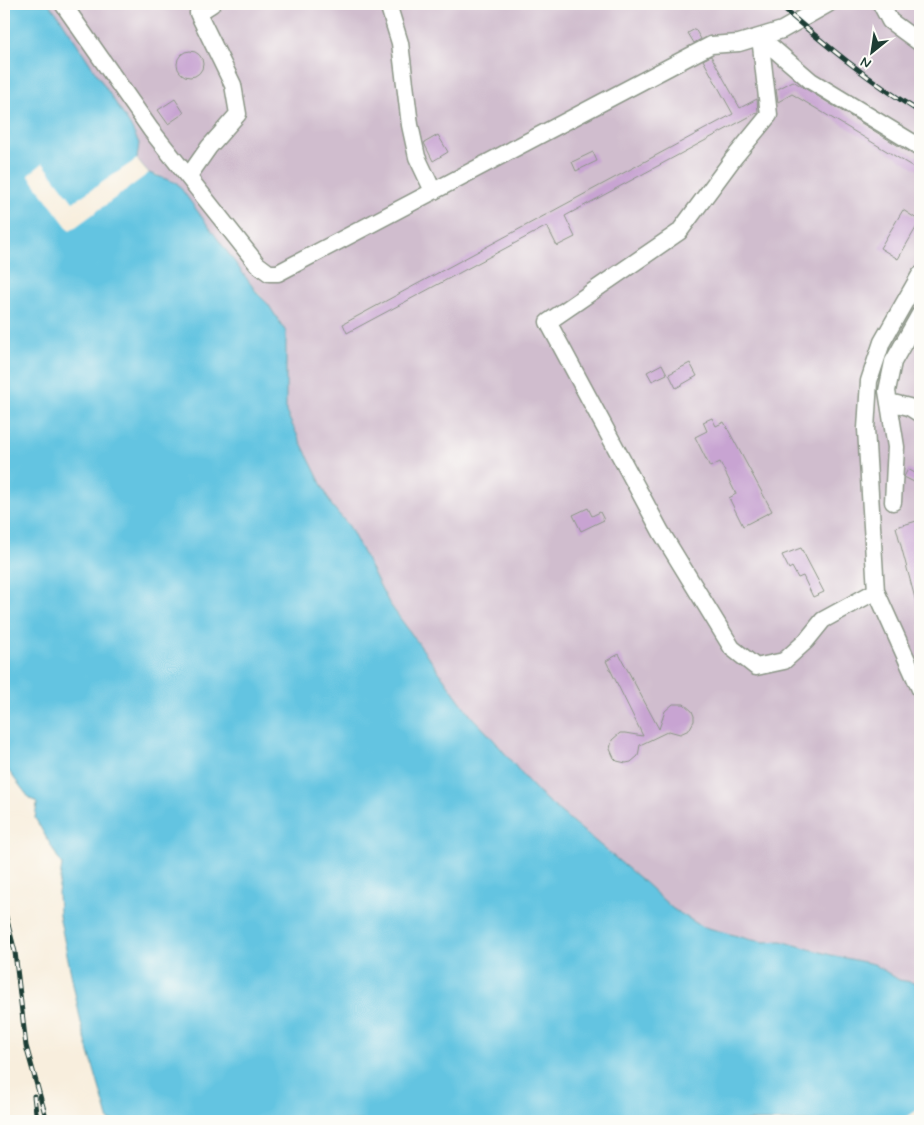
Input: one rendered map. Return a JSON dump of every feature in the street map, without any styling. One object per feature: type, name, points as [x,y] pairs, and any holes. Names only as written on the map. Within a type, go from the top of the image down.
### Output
[{"type":"street","points":[[63,4],[151,130],[256,264],[269,273],[278,273],[711,45],[739,43],[782,30],[828,4]]},
{"type":"street","points":[[188,177],[209,147],[238,114],[233,85],[198,13],[212,4]]},
{"type":"street","points":[[388,4],[400,43],[410,125],[417,157],[432,191]]},
{"type":"street","points":[[881,4],[890,21],[920,43]]},
{"type":"street","points":[[760,37],[811,82],[920,147]]},
{"type":"street","points":[[760,37],[769,115],[733,159],[679,232],[548,322],[661,532],[732,648],[756,667],[784,661],[806,641],[823,620],[876,591]]},
{"type":"street","points":[[920,275],[882,342],[869,381],[866,429],[876,591],[920,689]]},
{"type":"street","points":[[893,502],[896,447],[887,391],[893,362],[920,314]]},
{"type":"street","points":[[888,402],[909,407],[920,414]]},
{"type":"shaded area","points":[[49,4],[920,4],[920,985],[899,980],[874,964],[831,955],[781,941],[765,942],[752,940],[701,926],[673,909],[644,882],[544,798],[526,779],[471,716],[389,602],[349,526],[332,506],[286,412],[286,332],[268,304],[158,175],[149,173],[137,159],[139,143],[130,126]]},
{"type":"water","points":[[4,4],[49,4],[59,16],[130,125],[139,143],[137,159],[149,173],[177,183],[258,294],[268,304],[286,332],[286,412],[332,506],[349,526],[389,603],[471,716],[544,798],[644,882],[673,909],[701,926],[752,940],[765,942],[781,941],[831,955],[874,964],[899,980],[920,985],[920,1121],[109,1121],[82,1028],[59,915],[58,893],[62,865],[35,818],[37,804],[30,799],[4,765]]},
{"type":"pier","points":[[137,159],[149,173],[70,231],[28,175],[43,163],[73,202]]},
{"type":"pier","points":[[920,1108],[920,1121],[901,1121]]},
{"type":"building","points":[[695,29],[701,39],[694,43],[688,33]]},
{"type":"building","points":[[190,51],[199,55],[203,64],[199,73],[190,77],[181,73],[177,64],[181,55]]},
{"type":"building","points":[[711,56],[740,108],[757,99],[758,112],[565,216],[575,237],[557,246],[547,226],[347,333],[343,324],[733,114],[703,60]]},
{"type":"building","points":[[793,81],[915,156],[920,157],[920,171],[792,94],[778,102],[776,90]]},
{"type":"building","points":[[175,99],[184,113],[168,124],[158,110]]},
{"type":"building","points":[[438,135],[448,152],[433,161],[424,143]]},
{"type":"building","points":[[593,152],[597,161],[576,171],[572,162]]},
{"type":"building","points":[[903,210],[920,221],[898,259],[880,248]]},
{"type":"building","points":[[690,363],[697,376],[676,388],[669,374]]},
{"type":"building","points":[[662,364],[667,374],[652,381],[647,372]]},
{"type":"building","points":[[712,418],[716,426],[724,422],[772,511],[743,526],[729,498],[736,494],[720,462],[710,467],[695,437],[707,431],[703,422]]},
{"type":"building","points":[[908,469],[920,476],[920,485],[904,477]]},
{"type":"building","points":[[588,508],[592,516],[600,512],[604,520],[581,531],[573,515]]},
{"type":"building","points":[[920,520],[920,605],[917,606],[896,527]]},
{"type":"building","points":[[801,548],[824,592],[813,597],[803,576],[798,578],[792,567],[789,569],[782,555]]},
{"type":"building","points":[[619,654],[659,729],[665,711],[673,704],[684,704],[692,711],[694,716],[694,721],[689,730],[680,734],[669,731],[640,745],[638,756],[631,762],[626,763],[617,761],[614,758],[610,749],[612,740],[620,733],[643,736],[606,661]]},
{"type":"railway","points":[[778,4],[847,61],[883,88],[920,112]]},
{"type":"railway","points":[[4,909],[15,952],[26,1046],[47,1121]]},
{"type":"railway","points":[[34,1096],[37,1121]]}]
